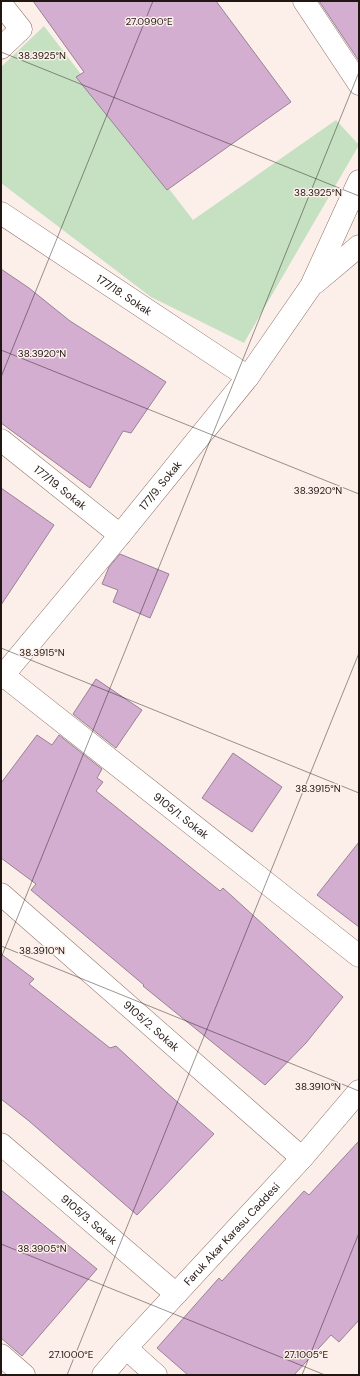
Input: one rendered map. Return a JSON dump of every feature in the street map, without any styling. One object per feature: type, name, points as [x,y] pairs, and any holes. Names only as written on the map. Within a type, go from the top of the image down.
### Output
[{"type":"street","points":[[304,1],[359,84]]},
{"type":"street","points":[[1,4],[21,29],[1,48]]},
{"type":"street","name":"177/9. Sokak","points":[[2,677],[120,535],[248,377],[311,286],[359,181]]},
{"type":"street","name":"177/18. Sokak","points":[[1,213],[248,377]]},
{"type":"street","name":"177/9. Sokak","points":[[311,286],[359,246]]},
{"type":"street","name":"177/19. Sokak","points":[[1,440],[120,535]]},
{"type":"street","name":"9105/1. Sokak","points":[[2,677],[359,956]]},
{"type":"street","name":"9105/2. Sokak","points":[[1,894],[302,1158]]},
{"type":"street","name":"Faruk Akar Karasu Caddesi","points":[[103,1375],[126,1348],[302,1158],[359,1091]]},
{"type":"street","name":"9105/3. Sokak","points":[[1,1144],[176,1294]]},
{"type":"street","points":[[126,1348],[156,1375]]},
{"type":"street","points":[[1,1355],[24,1375]]},
{"type":"green space","points":[[44,26],[193,220],[336,120],[359,145],[244,343],[151,297],[1,183],[1,67]]},
{"type":"building","points":[[33,1],[216,1],[291,102],[167,190],[76,77],[84,72]]},
{"type":"building","points":[[319,1],[359,1],[359,61]]},
{"type":"building","points":[[1,269],[29,288],[70,321],[166,382],[131,433],[123,431],[90,488],[1,423]]},
{"type":"building","points":[[1,488],[54,525],[1,605]]},
{"type":"building","points":[[120,554],[169,574],[150,618],[113,602],[118,590],[102,584],[109,567]]},
{"type":"building","points":[[96,679],[142,710],[116,748],[73,714]]},
{"type":"building","points":[[37,735],[52,745],[59,735],[102,769],[97,778],[103,782],[96,791],[220,891],[223,888],[343,997],[306,1043],[265,1085],[143,986],[144,985],[31,890],[36,884],[1,858],[1,783]]},
{"type":"building","points":[[233,753],[282,787],[252,832],[202,798]]},
{"type":"building","points":[[359,842],[359,927],[317,895]]},
{"type":"building","points":[[1,954],[34,979],[29,984],[110,1048],[116,1046],[214,1134],[137,1215],[29,1121],[1,1099]]},
{"type":"building","points":[[359,1141],[359,1320],[339,1342],[331,1335],[294,1375],[188,1375],[157,1348],[219,1278],[222,1281],[304,1191],[309,1195]]},
{"type":"building","points":[[1,1190],[97,1269],[22,1356],[1,1338]]}]
